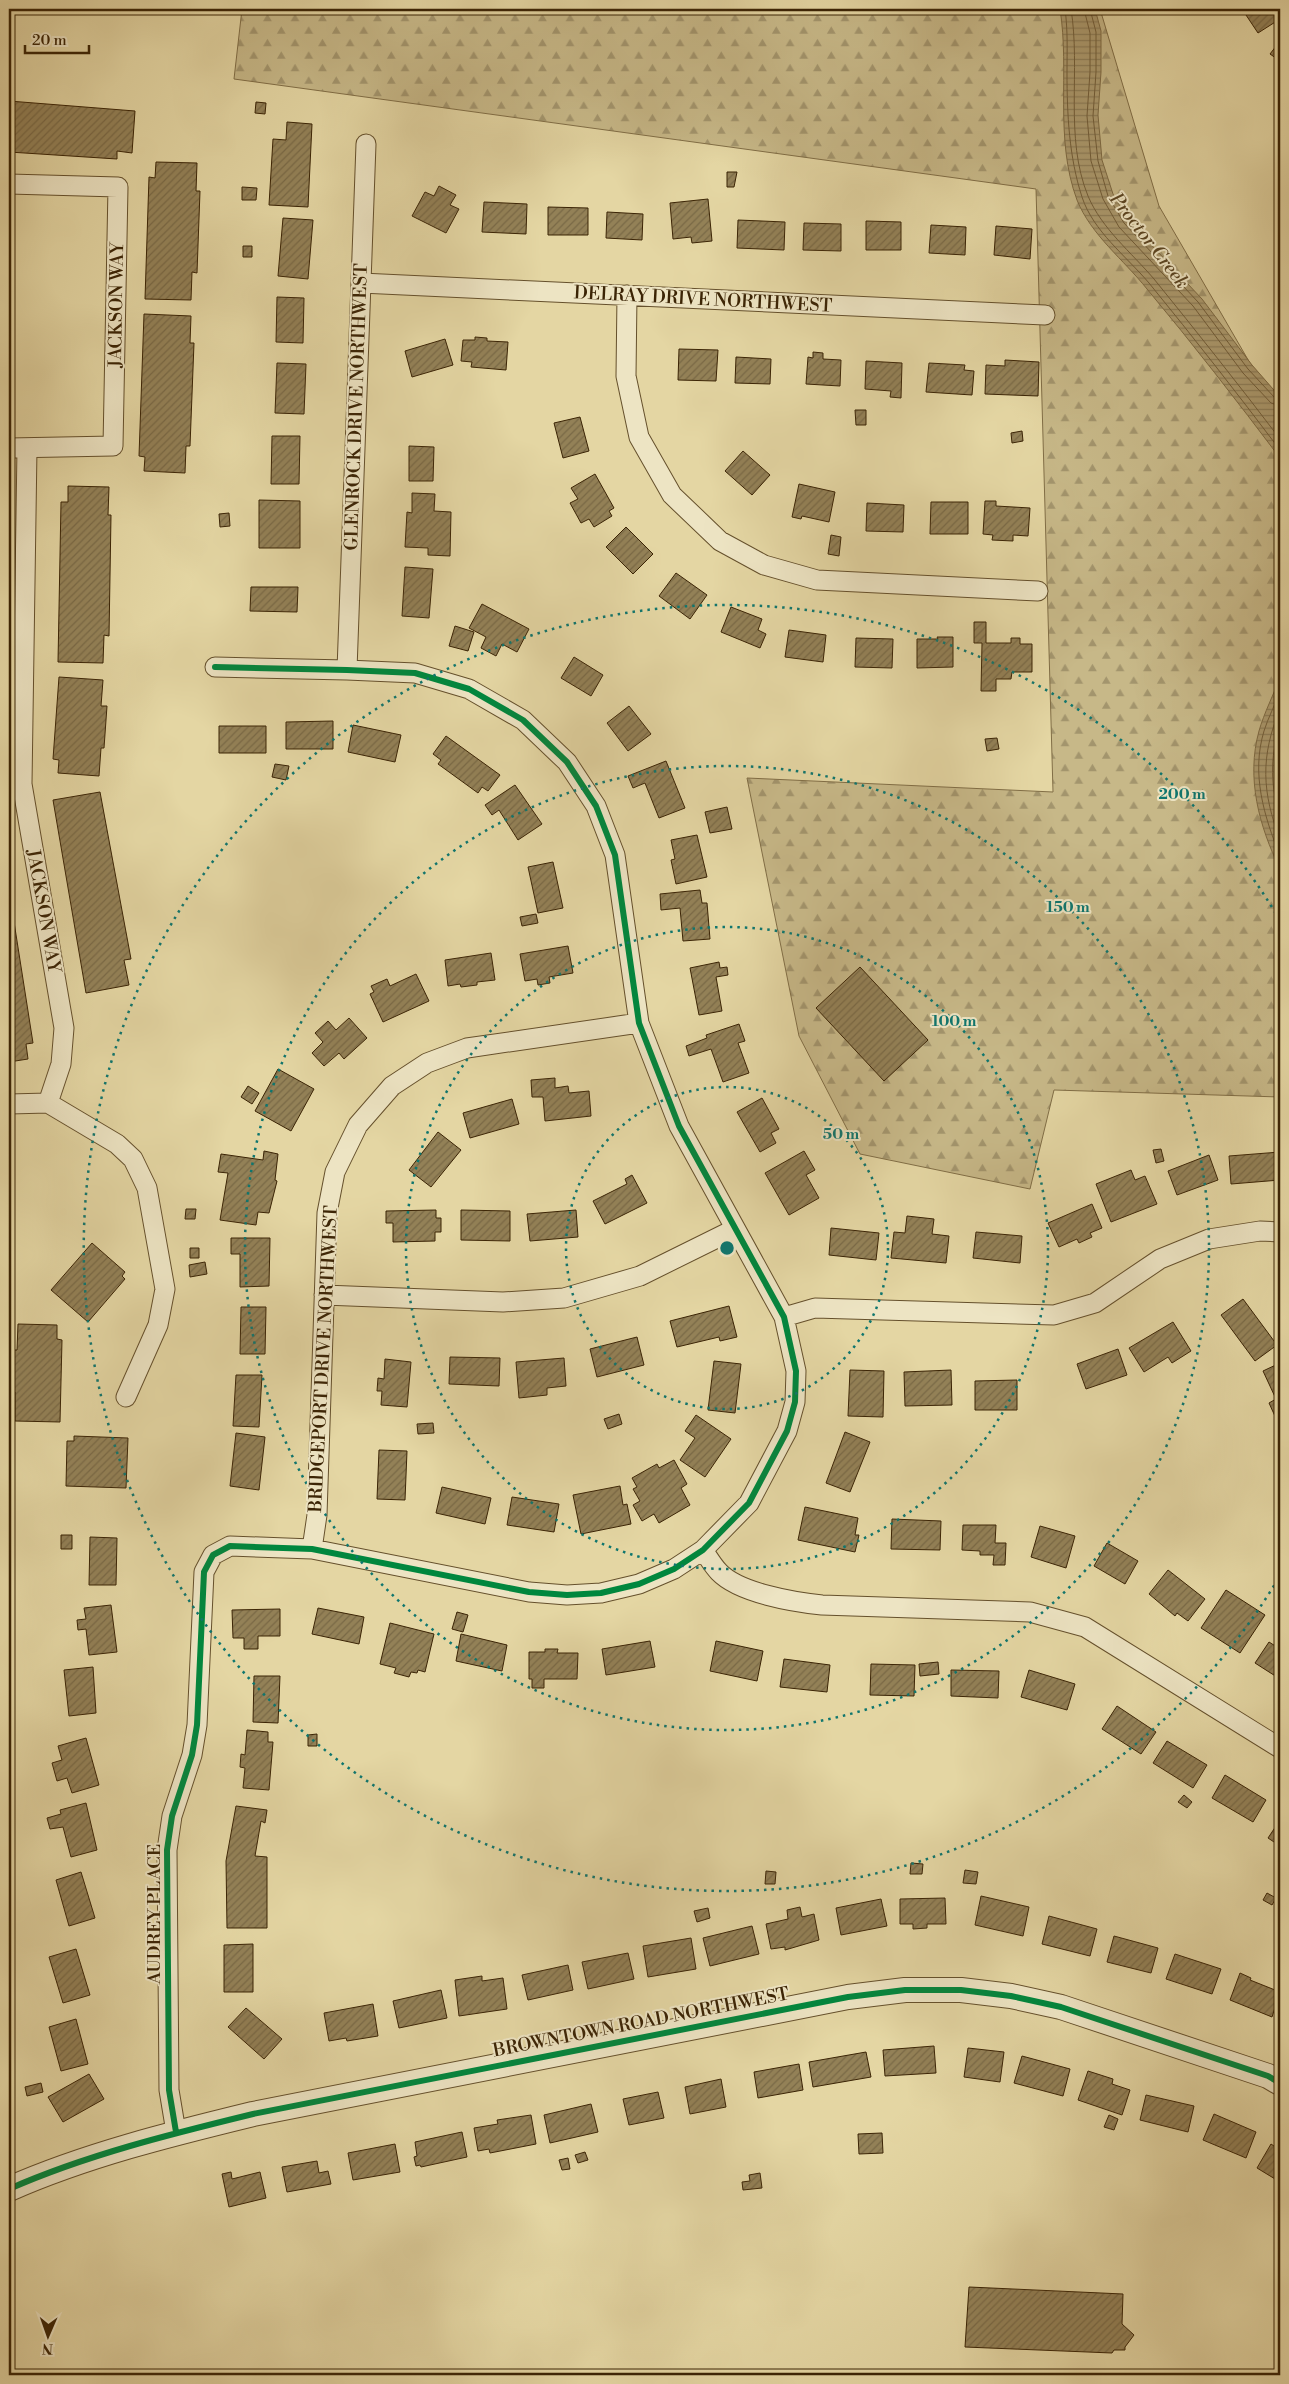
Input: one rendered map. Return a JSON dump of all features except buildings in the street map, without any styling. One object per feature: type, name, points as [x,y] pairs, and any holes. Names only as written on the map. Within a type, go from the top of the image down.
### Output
[{"type":"street","name":"GLENROCK DRIVE NORTHWEST","points":[[347,670],[366,144]]},
{"type":"street","name":"JACKSON WAY","points":[[9,184],[118,187],[113,446],[18,448],[22,784],[64,1028],[61,1064],[48,1103]]},
{"type":"street","name":"DELRAY DRIVE NORTHWEST","points":[[361,283],[1045,315]]},
{"type":"street","points":[[627,296],[626,376],[640,437],[672,495],[720,541],[764,565],[817,580],[1038,591]]},
{"type":"street","name":"AUDREY PLACE","points":[[176,2132],[169,2090],[167,1850],[172,1816],[192,1755],[197,1724],[204,1572],[213,1555],[230,1546],[312,1550],[528,1592],[567,1596],[602,1593],[639,1584],[674,1568],[703,1550],[749,1503],[787,1431],[795,1402],[796,1371],[784,1317],[679,1126],[639,1023],[615,856],[596,806],[567,762],[523,720],[469,690],[415,673],[215,667]]},
{"type":"street","name":"BRIDGEPORT DRIVE NORTHWEST","points":[[312,1550],[317,1515],[327,1213],[335,1172],[358,1125],[392,1086],[427,1063],[467,1048],[639,1023]]},
{"type":"street","points":[[9,1104],[48,1103],[116,1144],[133,1159],[147,1188],[165,1289],[158,1325],[126,1397]]},
{"type":"street","points":[[324,1295],[503,1302],[564,1298],[640,1276],[735,1228]]},
{"type":"street","points":[[784,1317],[816,1308],[1054,1315],[1095,1303],[1160,1260],[1209,1239],[1260,1231],[1280,1232]]},
{"type":"street","points":[[703,1550],[718,1572],[732,1583],[788,1601],[822,1606],[1030,1612],[1085,1627],[1280,1748]]},
{"type":"street","name":"BROWNTOWN ROAD NORTHWEST","points":[[9,2189],[38,2176],[176,2132],[263,2112],[848,1997],[904,1990],[961,1990],[1011,1996],[1061,2007],[1268,2076],[1280,2083]]},
{"type":"green space","points":[[242,9],[1100,9],[1159,206],[1280,415],[1280,1097],[1054,1090],[1030,1189],[860,1154],[799,1036],[747,778],[1053,792],[1036,189],[234,79]]},
{"type":"water","points":[[1060,9],[1095,9],[1101,31],[1098,115],[1102,160],[1113,194],[1128,220],[1202,299],[1252,365],[1280,397],[1280,458],[1181,331],[1138,278],[1099,236],[1083,213],[1070,177],[1066,153],[1063,33]]},
{"type":"water","points":[[1280,677],[1280,869],[1261,819],[1254,784],[1254,766],[1259,731]]},
{"type":"cycle path","points":[[176,2132],[169,2090],[167,1850],[172,1816],[192,1755],[197,1725],[204,1572],[213,1555],[230,1546],[312,1549],[529,1592],[567,1595],[601,1593],[639,1584],[674,1569],[703,1550],[749,1503],[787,1431],[795,1402],[796,1371],[784,1317],[679,1126],[639,1023],[615,855],[596,806],[567,762],[523,720],[469,689],[415,673],[215,667]]},
{"type":"cycle path","points":[[9,2189],[98,2156],[253,2114],[848,1997],[905,1990],[961,1990],[1011,1996],[1061,2007],[1268,2076],[1280,2083]]},
{"type":"water label","name":"Proctor Creek","points":[[1150,240]]}]
